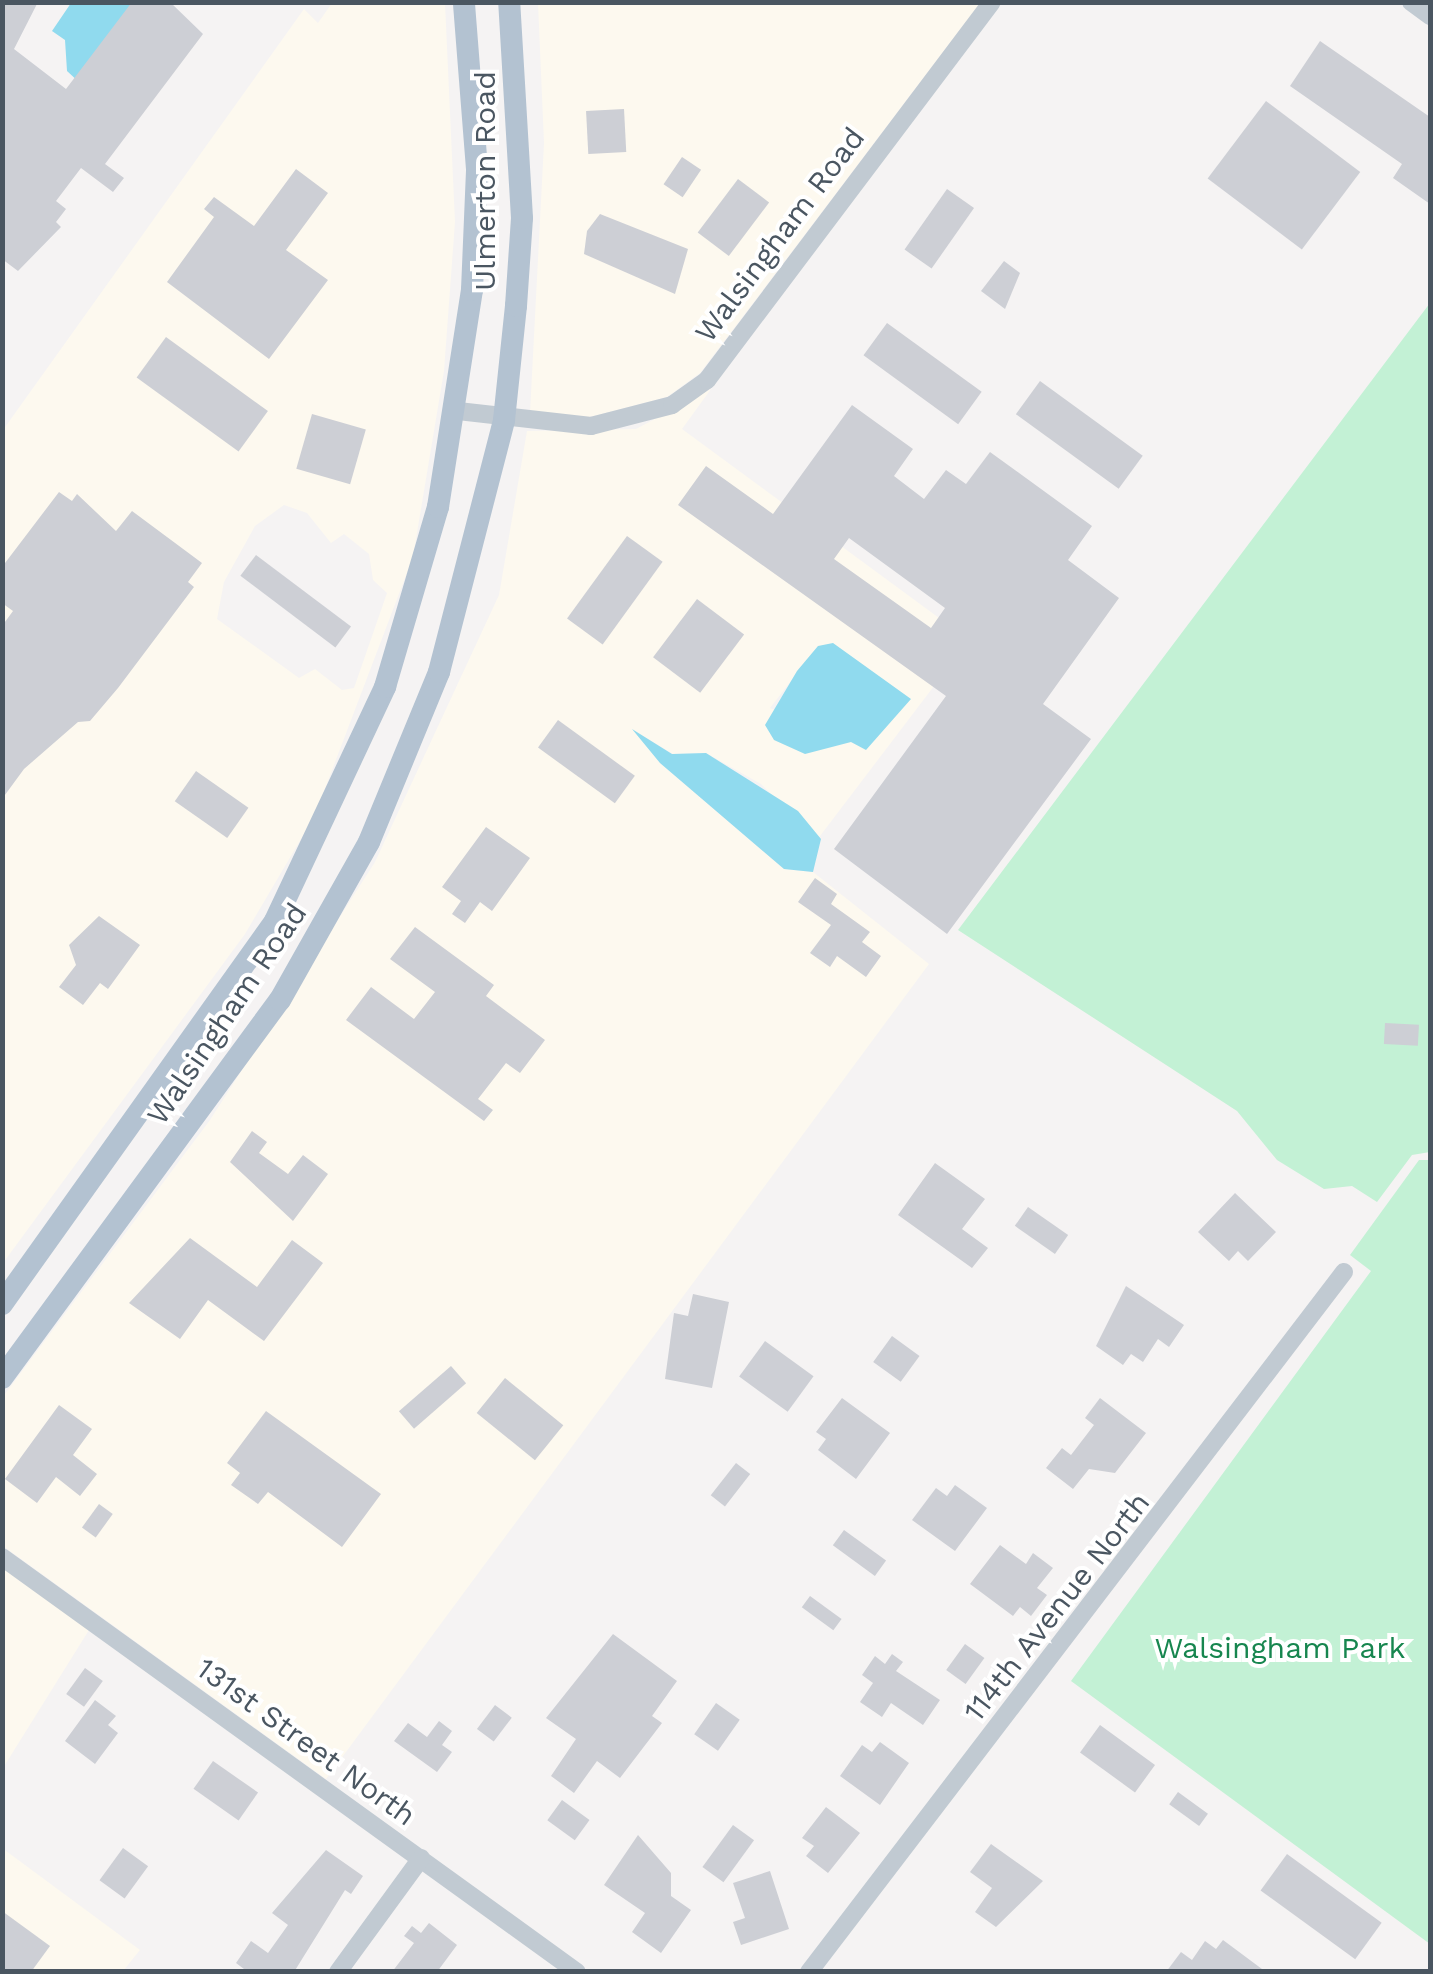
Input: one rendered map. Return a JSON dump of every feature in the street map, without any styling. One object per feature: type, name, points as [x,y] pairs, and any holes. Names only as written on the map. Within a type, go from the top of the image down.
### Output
[{"type":"main road","name":"Ulmerton Road","points":[[458,411],[477,169],[464,2]]},
{"type":"main road","name":"Ulmerton Road","points":[[504,420],[522,218],[509,2]]},
{"type":"main road","name":"Walsingham Road","points":[[2,1304],[235,986],[318,840],[385,686],[458,411]]},
{"type":"main road","name":"Walsingham Road","points":[[2,1378],[280,1000],[361,858],[439,672],[504,420]]},
{"type":"street","name":"Walsingham Road","points":[[458,411],[504,420],[591,426],[633,420],[707,380],[992,2]]},
{"type":"street","points":[[1411,2],[1430,16]]},
{"type":"street","name":"114th Avenue North","points":[[809,1972],[1344,1272]]},
{"type":"street","name":"131st Street North","points":[[2,1557],[577,1972]]},
{"type":"street","points":[[338,1972],[421,1858]]},
{"type":"shaded area","points":[[332,3],[445,3],[455,222],[444,371],[413,557],[315,815],[245,934],[3,1263],[3,430],[304,9],[318,23]],"holes":[[[284,505],[307,513],[331,543],[344,534],[369,554],[373,580],[387,593],[354,688],[342,690],[315,669],[299,678],[217,619],[224,582],[255,526]]]},
{"type":"shaded area","points":[[538,3],[980,3],[700,373],[667,397],[590,417],[530,413],[544,143]]},
{"type":"shaded area","points":[[711,389],[682,429],[969,640],[817,840],[761,784],[706,753],[673,754],[636,732],[660,763],[784,869],[813,872],[929,964],[326,1779],[3,1546],[2,1398],[210,1120],[375,862],[499,595],[527,431],[636,429]],"holes":[[[818,646],[851,658],[873,678],[858,745],[770,708]]]},
{"type":"shaded area","points":[[3,1568],[89,1630],[3,1768]]},
{"type":"shaded area","points":[[2,1848],[140,1950],[123,1971],[3,1971]]},
{"type":"green space","points":[[1430,303],[1430,1152],[1412,1155],[1377,1202],[1352,1186],[1324,1189],[1277,1160],[1237,1111],[958,930]]},
{"type":"green space","name":"Walsingham Park","points":[[1419,1160],[1430,1160],[1430,1944],[1071,1681],[1371,1271],[1350,1255]]},
{"type":"water","points":[[71,3],[138,3],[81,84],[67,71],[65,40],[52,31]]},
{"type":"water","points":[[833,643],[911,699],[866,750],[851,742],[805,754],[774,740],[765,725],[797,671],[818,646]]},
{"type":"water","points":[[632,729],[672,754],[706,753],[798,811],[821,839],[813,872],[784,869],[660,763]]},
{"type":"building","points":[[2,2],[38,2],[14,49],[66,89],[132,2],[170,2],[203,34],[105,164],[124,178],[113,192],[81,168],[56,201],[66,209],[56,222],[61,227],[18,271],[2,259]]},
{"type":"building","points":[[1320,41],[1430,117],[1430,204],[1393,178],[1402,164],[1290,86]]},
{"type":"building","points":[[1266,101],[1360,172],[1302,249],[1208,178]]},
{"type":"building","points":[[624,109],[626,152],[588,154],[586,111]]},
{"type":"building","points":[[682,157],[701,170],[683,197],[664,184]]},
{"type":"building","points":[[296,169],[328,193],[286,250],[328,280],[269,359],[167,282],[214,217],[204,209],[214,197],[254,226]]},
{"type":"building","points":[[738,179],[769,202],[729,256],[698,233]]},
{"type":"building","points":[[947,189],[974,208],[932,269],[905,250]]},
{"type":"building","points":[[600,214],[688,249],[675,294],[584,254],[587,231]]},
{"type":"building","points":[[1004,261],[1020,273],[1005,309],[981,291]]},
{"type":"building","points":[[887,323],[982,392],[958,424],[863,355]]},
{"type":"building","points":[[166,337],[268,411],[239,452],[137,377]]},
{"type":"building","points":[[1040,381],[1143,456],[1119,489],[1016,414]]},
{"type":"building","points":[[852,405],[913,449],[894,476],[924,499],[946,470],[966,484],[990,452],[1092,526],[1068,560],[1119,598],[1043,704],[1091,739],[947,934],[834,849],[946,696],[678,505],[706,466],[773,514]],"holes":[[[849,538],[945,608],[931,628],[834,559]]]},
{"type":"building","points":[[312,414],[366,429],[350,484],[296,469]]},
{"type":"building","points":[[59,492],[72,501],[77,494],[116,531],[132,511],[202,563],[188,582],[194,587],[118,688],[90,721],[78,722],[24,769],[2,799],[2,626],[13,611],[2,603],[2,567]]},
{"type":"building","points":[[627,536],[663,562],[603,644],[567,619]]},
{"type":"building","points":[[256,555],[351,627],[335,647],[240,576]]},
{"type":"building","points":[[697,599],[744,635],[700,693],[653,657]]},
{"type":"building","points":[[558,720],[635,776],[615,803],[538,748]]},
{"type":"building","points":[[196,771],[248,808],[227,838],[175,801]]},
{"type":"building","points":[[486,827],[530,858],[492,911],[480,902],[465,923],[452,914],[461,901],[442,887]]},
{"type":"building","points":[[815,878],[837,894],[831,904],[870,932],[862,942],[881,956],[866,977],[837,956],[830,967],[810,953],[831,925],[798,902]]},
{"type":"building","points":[[99,916],[140,945],[108,989],[100,983],[83,1005],[59,987],[76,965],[69,945]]},
{"type":"building","points":[[415,927],[494,985],[486,996],[545,1040],[520,1073],[506,1063],[478,1099],[493,1110],[484,1121],[346,1020],[371,987],[414,1019],[435,992],[390,959]]},
{"type":"building","points":[[1385,1023],[1419,1025],[1418,1046],[1384,1044]]},
{"type":"building","points":[[252,1131],[267,1142],[259,1153],[288,1174],[303,1155],[328,1174],[293,1221],[230,1162]]},
{"type":"building","points":[[935,1163],[985,1199],[962,1229],[988,1248],[972,1268],[898,1215]]},
{"type":"building","points":[[1235,1193],[1276,1232],[1248,1261],[1238,1251],[1229,1261],[1198,1232]]},
{"type":"building","points":[[1028,1207],[1068,1235],[1055,1254],[1015,1226]]},
{"type":"building","points":[[190,1238],[257,1287],[292,1240],[323,1263],[264,1341],[208,1300],[180,1339],[129,1303]]},
{"type":"building","points":[[1126,1286],[1184,1325],[1169,1347],[1158,1339],[1143,1362],[1131,1354],[1123,1365],[1096,1346]]},
{"type":"building","points":[[693,1294],[729,1302],[712,1388],[665,1379],[674,1313],[688,1316]]},
{"type":"building","points":[[892,1336],[920,1356],[901,1382],[873,1362]]},
{"type":"building","points":[[765,1341],[814,1376],[788,1412],[739,1377]]},
{"type":"building","points":[[451,1366],[466,1383],[414,1429],[399,1411]]},
{"type":"building","points":[[505,1378],[563,1425],[535,1460],[477,1413]]},
{"type":"building","points":[[842,1398],[890,1433],[856,1479],[818,1450],[826,1439],[816,1432]]},
{"type":"building","points":[[1100,1398],[1146,1433],[1115,1473],[1089,1469],[1073,1489],[1046,1468],[1062,1448],[1071,1455],[1094,1425],[1085,1418]]},
{"type":"building","points":[[59,1405],[92,1429],[73,1455],[97,1474],[80,1496],[56,1477],[37,1503],[5,1479]]},
{"type":"building","points":[[266,1411],[381,1494],[342,1547],[268,1492],[258,1504],[231,1485],[240,1473],[227,1463]]},
{"type":"building","points":[[736,1463],[750,1474],[725,1506],[711,1495]]},
{"type":"building","points":[[955,1485],[987,1508],[955,1551],[912,1520],[936,1488],[947,1496]]},
{"type":"building","points":[[99,1504],[113,1514],[96,1537],[82,1527]]},
{"type":"building","points":[[844,1530],[886,1561],[875,1576],[833,1545]]},
{"type":"building","points":[[1000,1545],[1026,1564],[1033,1553],[1053,1568],[1037,1588],[1047,1595],[1031,1616],[1020,1607],[1013,1616],[970,1584]]},
{"type":"building","points":[[810,1596],[842,1619],[833,1630],[802,1607]]},
{"type":"building","points":[[613,1634],[677,1681],[652,1716],[662,1723],[620,1778],[597,1761],[574,1793],[551,1776],[576,1739],[546,1718]]},
{"type":"building","points":[[965,1644],[984,1658],[966,1684],[946,1670]]},
{"type":"building","points":[[892,1654],[903,1662],[896,1671],[940,1700],[923,1725],[891,1703],[882,1717],[860,1702],[873,1683],[862,1675],[875,1656],[885,1664]]},
{"type":"building","points":[[85,1668],[103,1681],[84,1707],[66,1694]]},
{"type":"building","points":[[95,1700],[116,1716],[108,1725],[118,1733],[95,1764],[65,1741]]},
{"type":"building","points":[[716,1703],[740,1720],[718,1751],[694,1734]]},
{"type":"building","points":[[495,1705],[512,1718],[494,1742],[477,1729]]},
{"type":"building","points":[[439,1721],[452,1731],[442,1745],[452,1752],[437,1772],[394,1741],[408,1723],[427,1737]]},
{"type":"building","points":[[1100,1725],[1155,1765],[1135,1792],[1080,1753]]},
{"type":"building","points":[[880,1742],[909,1763],[880,1805],[840,1776],[862,1745],[872,1752]]},
{"type":"building","points":[[213,1761],[258,1793],[239,1820],[193,1789]]},
{"type":"building","points":[[1178,1792],[1208,1814],[1199,1826],[1169,1804]]},
{"type":"building","points":[[562,1800],[590,1820],[575,1840],[547,1820]]},
{"type":"building","points":[[826,1807],[860,1833],[828,1873],[806,1856],[814,1846],[802,1838]]},
{"type":"building","points":[[733,1825],[754,1840],[723,1882],[702,1867]]},
{"type":"building","points":[[638,1835],[671,1873],[671,1896],[691,1910],[661,1953],[632,1932],[645,1913],[604,1885]]},
{"type":"building","points":[[991,1844],[1043,1881],[996,1927],[975,1912],[992,1888],[970,1872]]},
{"type":"building","points":[[123,1848],[148,1866],[125,1899],[99,1880]]},
{"type":"building","points":[[326,1850],[363,1876],[351,1894],[345,1890],[294,1972],[248,1972],[236,1963],[251,1941],[268,1953],[288,1925],[272,1913]]},
{"type":"building","points":[[1287,1854],[1382,1923],[1355,1959],[1261,1890]]},
{"type":"building","points":[[770,1871],[789,1929],[741,1945],[733,1922],[745,1918],[733,1883]]},
{"type":"building","points":[[2,1911],[50,1946],[31,1972],[2,1972]]},
{"type":"building","points":[[429,1923],[457,1945],[437,1972],[392,1972],[414,1943],[404,1936],[412,1926],[421,1933]]},
{"type":"building","points":[[1223,1940],[1266,1972],[1166,1972],[1181,1952],[1192,1960],[1205,1941],[1216,1949]]}]
